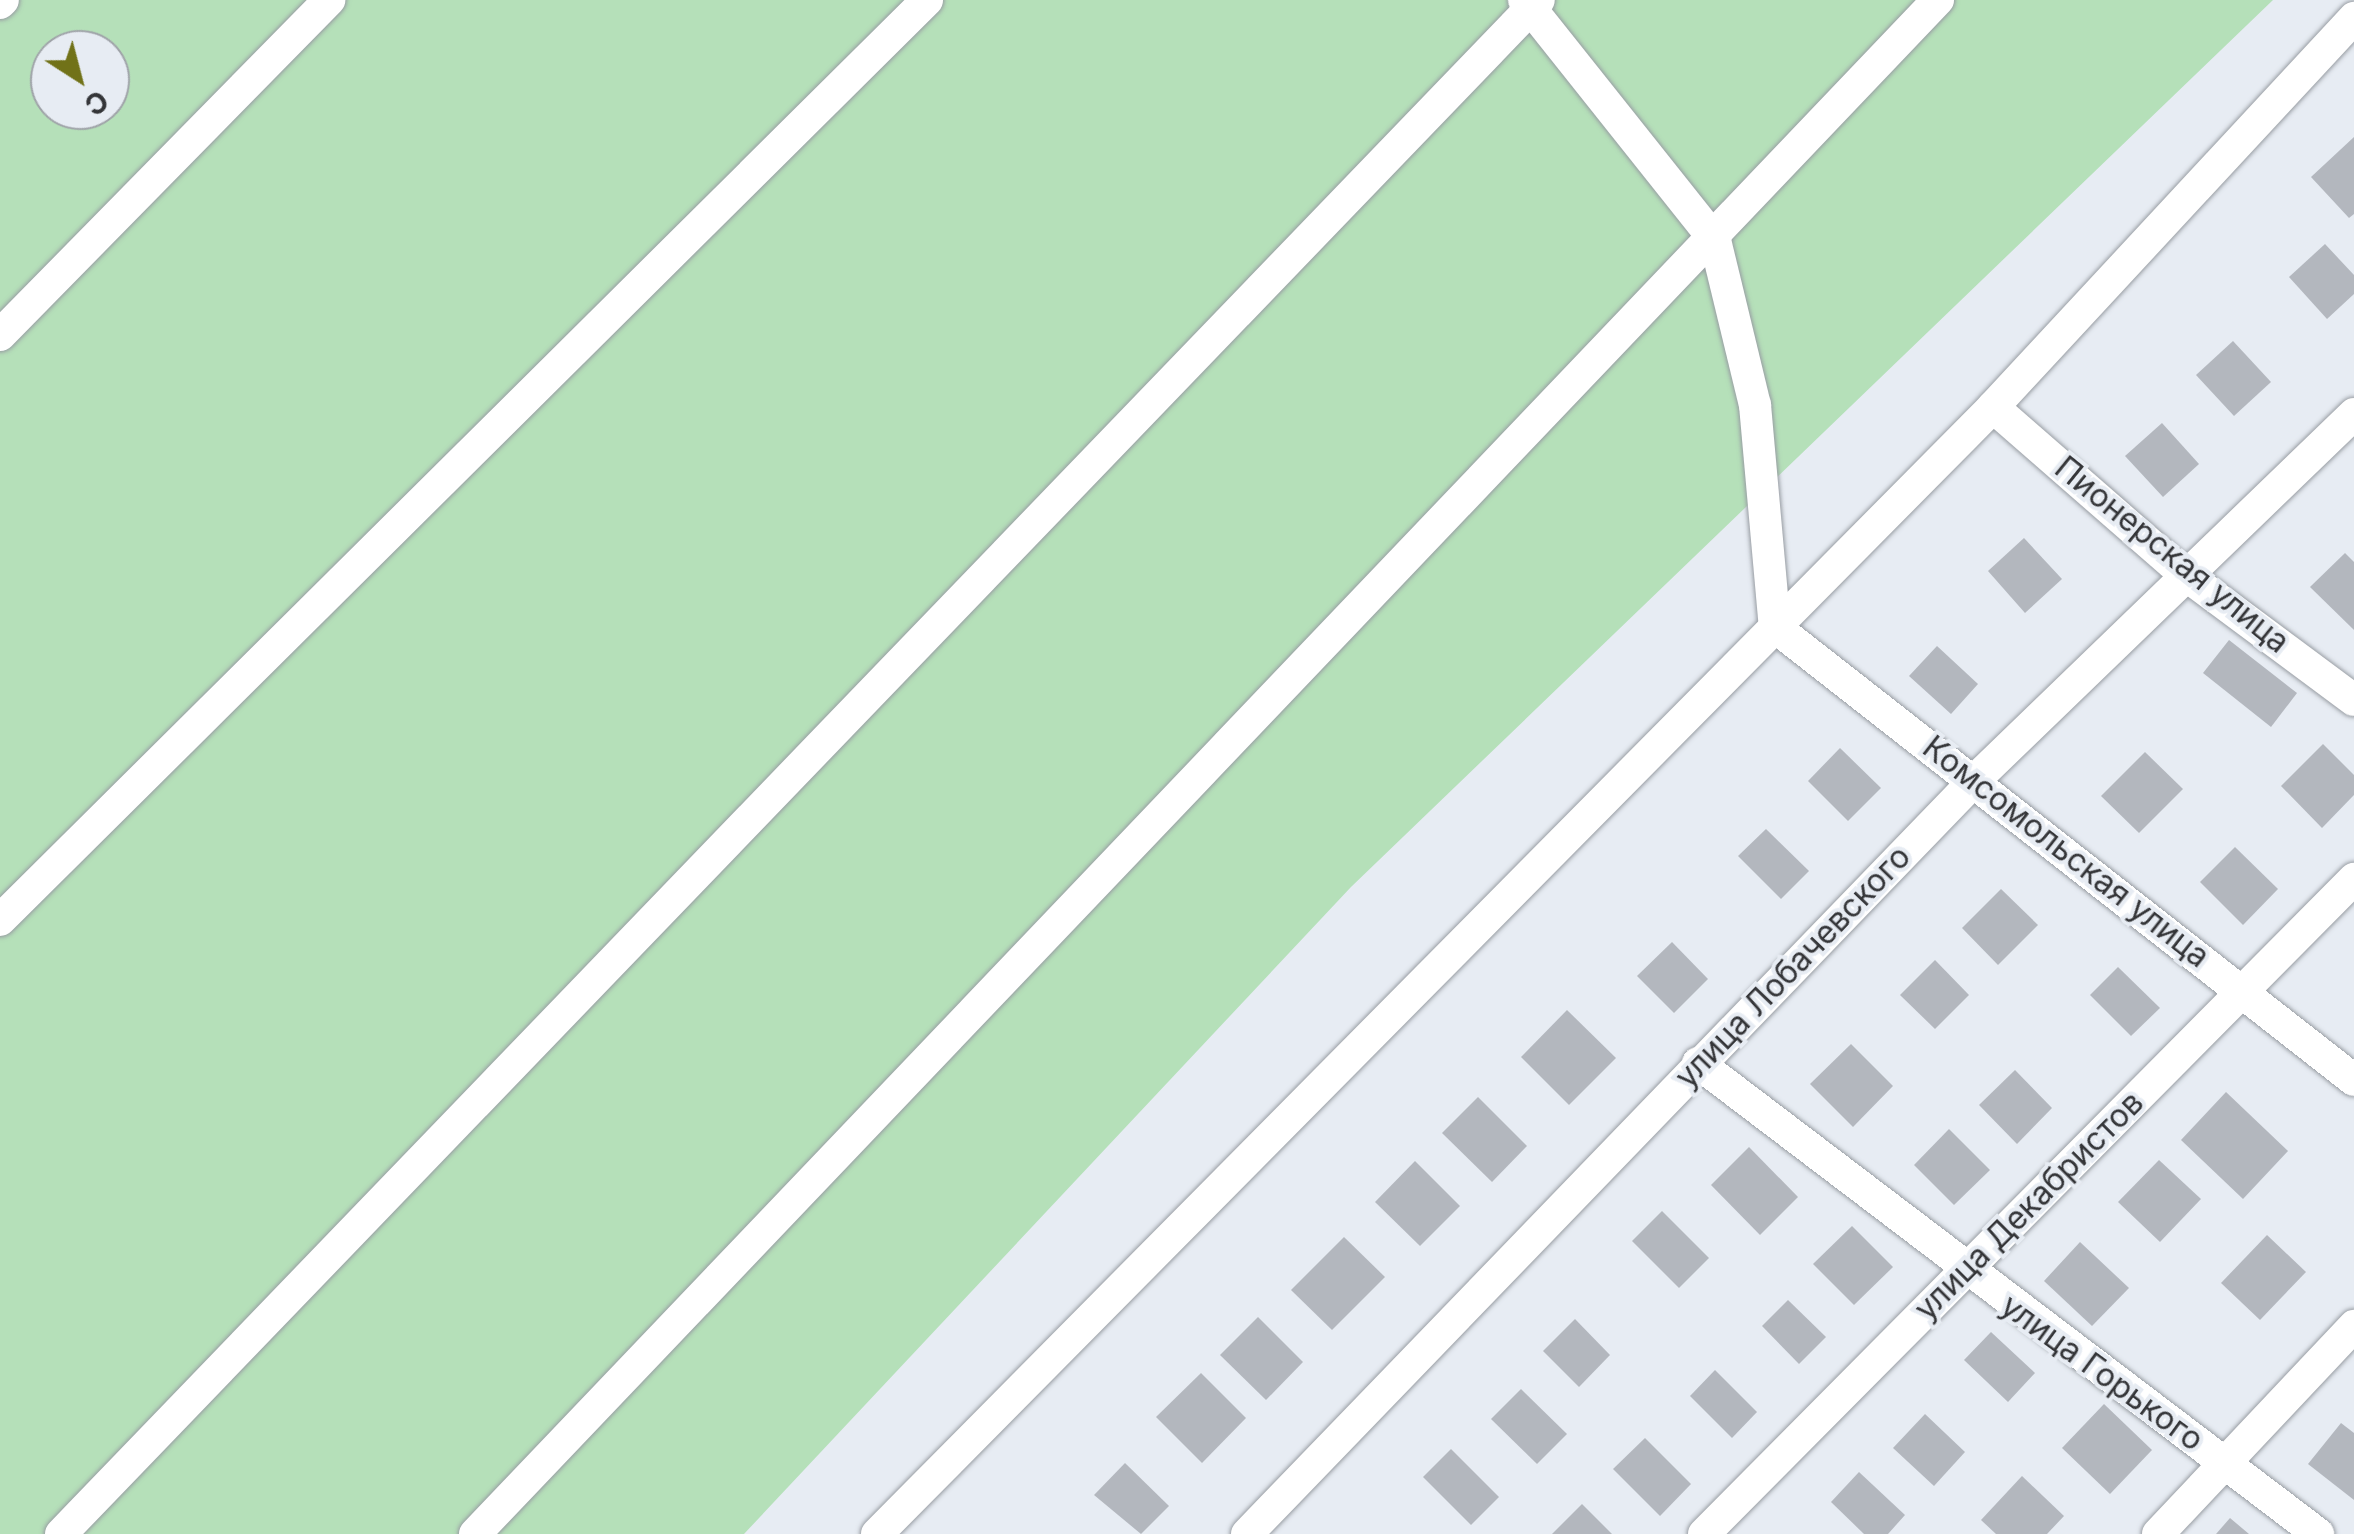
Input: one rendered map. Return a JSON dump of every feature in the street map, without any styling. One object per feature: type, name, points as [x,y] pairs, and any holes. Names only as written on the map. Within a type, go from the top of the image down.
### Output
[{"type":"street","points":[[0,335],[329,0]]},
{"type":"street","points":[[0,920],[926,0]]},
{"type":"street","points":[[475,1534],[1715,240],[1938,0]]},
{"type":"street","points":[[61,1534],[1531,3],[1715,240],[1755,405],[1775,627]]},
{"type":"street","points":[[887,1531],[1993,407],[2354,18]]},
{"type":"street","name":"Пионерская улица","points":[[1993,407],[2188,576],[2354,700]]},
{"type":"street","name":"улица Лобачевского","points":[[1246,1534],[1975,780],[2354,414]]},
{"type":"street","name":"Комсомольская улица","points":[[1775,627],[2354,1080]]},
{"type":"street","name":"улица Декабристов","points":[[1704,1534],[1962,1270],[2247,993],[2354,879]]},
{"type":"street","name":"улица Горького","points":[[1698,1063],[1962,1270],[2318,1534]]},
{"type":"street","points":[[2158,1534],[2354,1326]]},
{"type":"green space","points":[[0,0],[2273,0],[1351,887],[744,1534],[0,1534]]},
{"type":"building","points":[[2354,137],[2354,214],[2349,218],[2311,177]]},
{"type":"building","points":[[2325,244],[2354,275],[2354,294],[2327,319],[2289,277]]},
{"type":"building","points":[[2233,341],[2271,382],[2234,416],[2196,375]]},
{"type":"building","points":[[2162,423],[2199,464],[2163,497],[2125,456]]},
{"type":"building","points":[[2024,538],[2062,579],[2025,613],[1988,571]]},
{"type":"building","points":[[2345,553],[2354,562],[2354,630],[2310,587]]},
{"type":"building","points":[[2229,640],[2297,693],[2271,727],[2203,673]]},
{"type":"building","points":[[1937,646],[1978,684],[1951,714],[1909,676]]},
{"type":"building","points":[[2323,744],[2354,775],[2354,795],[2322,828],[2281,786]]},
{"type":"building","points":[[1840,748],[1881,788],[1848,821],[1808,781]]},
{"type":"building","points":[[2145,752],[2183,789],[2139,833],[2101,796]]},
{"type":"building","points":[[1766,829],[1809,871],[1781,899],[1738,856]]},
{"type":"building","points":[[2235,847],[2278,889],[2243,925],[2200,882]]},
{"type":"building","points":[[2001,889],[2038,925],[1998,965],[1962,928]]},
{"type":"building","points":[[1672,942],[1708,979],[1674,1013],[1637,976]]},
{"type":"building","points":[[1935,960],[1969,995],[1935,1029],[1900,995]]},
{"type":"building","points":[[2118,967],[2160,1008],[2131,1036],[2090,995]]},
{"type":"building","points":[[1567,1010],[1616,1058],[1569,1105],[1521,1057]]},
{"type":"building","points":[[1851,1044],[1893,1086],[1853,1127],[1810,1084]]},
{"type":"building","points":[[2015,1070],[2052,1108],[2017,1144],[1979,1105]]},
{"type":"building","points":[[2226,1092],[2288,1151],[2243,1199],[2181,1140]]},
{"type":"building","points":[[1478,1097],[1527,1146],[1492,1182],[1442,1133]]},
{"type":"building","points":[[1949,1129],[1990,1170],[1954,1205],[1914,1165]]},
{"type":"building","points":[[1749,1147],[1798,1197],[1760,1235],[1711,1185]]},
{"type":"building","points":[[2159,1160],[2201,1199],[2160,1242],[2118,1202]]},
{"type":"building","points":[[1415,1161],[1460,1206],[1420,1246],[1375,1202]]},
{"type":"building","points":[[1662,1211],[1709,1258],[1679,1288],[1632,1241]]},
{"type":"building","points":[[1852,1226],[1893,1267],[1854,1305],[1813,1264]]},
{"type":"building","points":[[2267,1235],[2306,1272],[2260,1320],[2221,1283]]},
{"type":"building","points":[[1344,1237],[1385,1277],[1332,1330],[1291,1290]]},
{"type":"building","points":[[2080,1242],[2129,1288],[2092,1326],[2044,1281]]},
{"type":"building","points":[[1788,1300],[1826,1337],[1799,1364],[1762,1326]]},
{"type":"building","points":[[1258,1317],[1303,1362],[1266,1400],[1220,1355]]},
{"type":"building","points":[[1575,1319],[1610,1355],[1579,1387],[1543,1351]]},
{"type":"building","points":[[1991,1332],[2035,1373],[2008,1402],[1964,1360]]},
{"type":"building","points":[[1715,1370],[1757,1412],[1732,1438],[1690,1396]]},
{"type":"building","points":[[1201,1373],[1246,1418],[1202,1463],[1156,1417]]},
{"type":"building","points":[[1521,1389],[1567,1434],[1537,1464],[1491,1419]]},
{"type":"building","points":[[2104,1404],[2152,1450],[2110,1494],[2062,1448]]},
{"type":"building","points":[[1925,1414],[1965,1452],[1934,1486],[1893,1448]]},
{"type":"building","points":[[2341,1423],[2354,1433],[2354,1500],[2308,1464]]},
{"type":"building","points":[[1645,1438],[1691,1484],[1660,1516],[1613,1469]]},
{"type":"building","points":[[1451,1449],[1499,1497],[1471,1525],[1423,1477]]},
{"type":"building","points":[[1125,1463],[1169,1506],[1141,1534],[1094,1495]]},
{"type":"building","points":[[1859,1472],[1905,1515],[1888,1534],[1864,1534],[1831,1502]]},
{"type":"building","points":[[2022,1476],[2064,1516],[2047,1534],[1996,1534],[1981,1520]]},
{"type":"building","points":[[1582,1504],[1612,1534],[1552,1534]]},
{"type":"building","points":[[2230,1518],[2249,1534],[2216,1534]]}]
